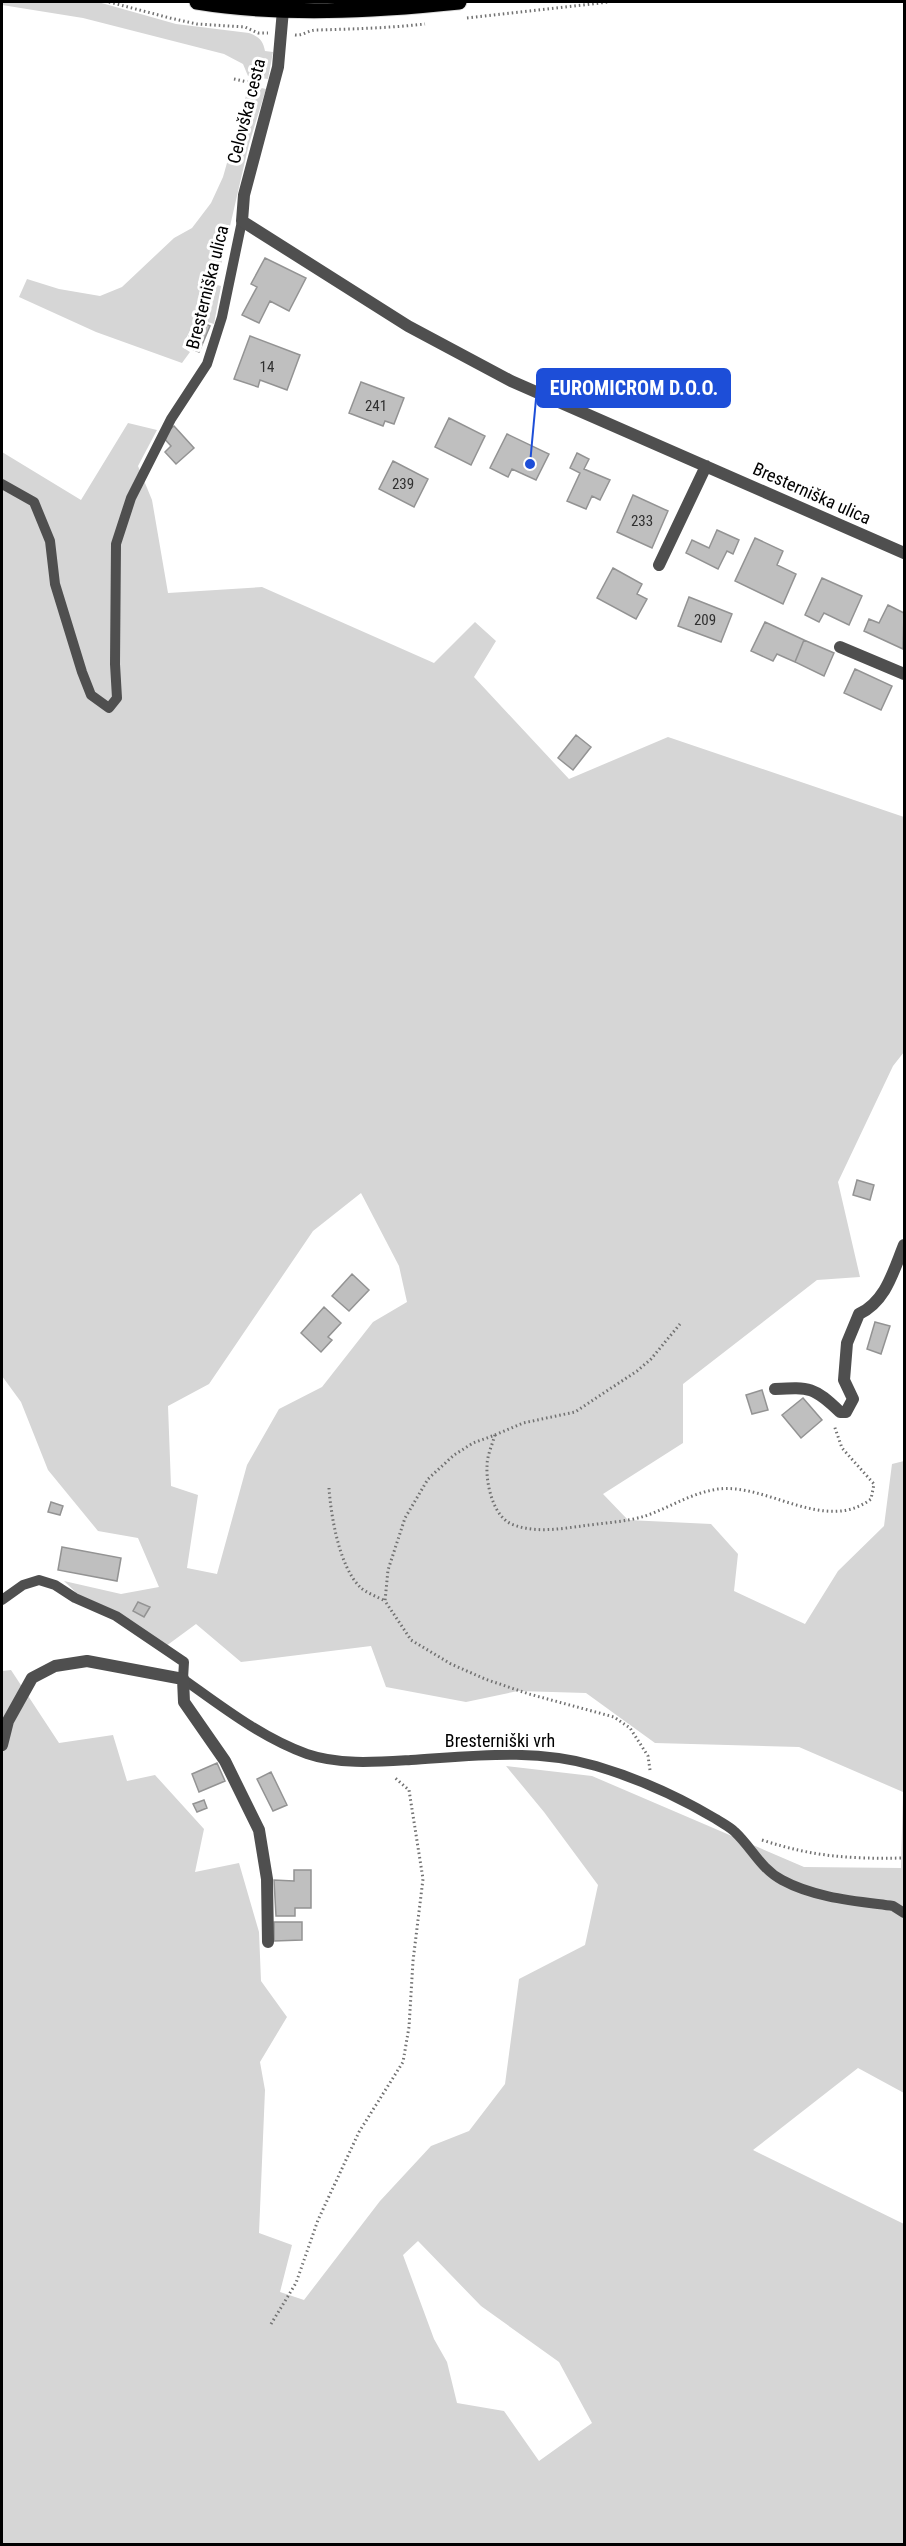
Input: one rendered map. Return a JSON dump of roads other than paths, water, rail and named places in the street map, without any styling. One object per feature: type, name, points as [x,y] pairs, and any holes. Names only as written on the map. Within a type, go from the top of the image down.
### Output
[{"type":"main road","points":[[197,2],[284,10],[354,10],[459,2]]},
{"type":"street","name":"Celovška cesta","points":[[242,221],[244,195],[254,153],[274,87],[284,10]]},
{"type":"street","name":"Bresterniška ulica","points":[[242,221],[408,326],[511,381],[904,553]]},
{"type":"street","points":[[659,565],[706,466]]},
{"type":"street","points":[[840,647],[904,674]]},
{"type":"street","points":[[775,1389],[806,1387],[827,1398],[840,1412],[846,1412],[852,1399],[844,1380],[847,1343],[859,1314],[873,1307],[888,1283],[904,1245]]},
{"type":"street","name":"Bresterniški vrh","points":[[2,1745],[8,1721],[32,1678],[55,1666],[87,1660],[183,1679]]},
{"type":"street","points":[[183,1679],[184,1702],[225,1761],[259,1830],[267,1879],[268,1942]]},
{"type":"lane","name":"Bresterniška ulica","points":[[2,484],[34,502],[50,541],[55,584],[82,672],[91,695],[109,708],[117,698],[114,664],[116,544],[131,498],[171,419],[207,364],[222,317],[242,221]]},
{"type":"lane","points":[[2,1600],[23,1585],[39,1580],[55,1585],[75,1598],[116,1616],[163,1650],[184,1662],[183,1679]]},
{"type":"lane","name":"Bresterniški vrh","points":[[183,1679],[266,1734],[307,1754],[338,1760],[373,1762],[511,1754],[555,1755],[597,1766],[651,1786],[702,1811],[735,1831],[760,1863],[781,1880],[806,1890],[892,1906],[904,1913]]},
{"type":"place","name":"EUROMICROM D.O.O.","points":[[530,464]]}]
